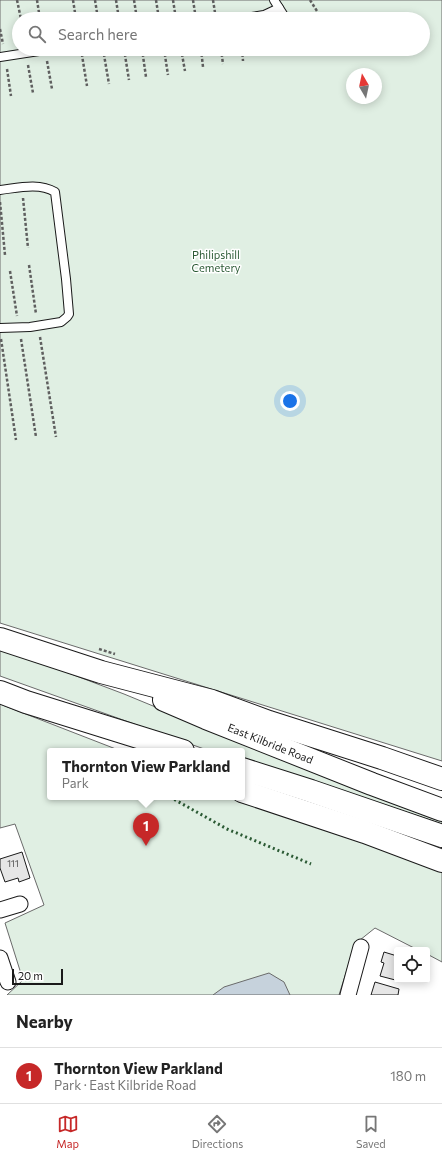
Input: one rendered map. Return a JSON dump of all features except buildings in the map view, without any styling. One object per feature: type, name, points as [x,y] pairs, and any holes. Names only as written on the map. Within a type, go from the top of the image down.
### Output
[{"type":"main road","name":"East Kilbride Road","points":[[0,639],[101,672],[212,701],[269,722],[442,779]]},
{"type":"main road","name":"East Kilbride Road","points":[[101,672],[227,726],[364,781],[440,809]]},
{"type":"main road","points":[[0,692],[134,748]]},
{"type":"main road","points":[[26,702],[173,748]]},
{"type":"main road","points":[[245,770],[311,790],[436,834]]},
{"type":"main road","points":[[245,792],[365,832],[442,861]]},
{"type":"street","points":[[0,910],[20,904]]},
{"type":"street","points":[[348,995],[361,947]]},
{"type":"street","points":[[0,958],[8,982]]},
{"type":"lane","points":[[274,0],[282,12]]},
{"type":"lane","points":[[270,12],[279,8]]},
{"type":"lane","points":[[0,58],[12,56]]},
{"type":"lane","points":[[0,190],[22,187],[47,188],[55,192],[69,314],[61,322],[0,328]]},
{"type":"path","points":[[17,0],[19,12]]},
{"type":"path","points":[[37,0],[39,12]]},
{"type":"path","points":[[73,0],[75,12]]},
{"type":"path","points":[[95,0],[97,12]]},
{"type":"path","points":[[116,0],[118,12]]},
{"type":"path","points":[[134,0],[136,12]]},
{"type":"path","points":[[156,0],[158,12]]},
{"type":"path","points":[[173,0],[175,12]]},
{"type":"path","points":[[193,0],[195,12]]},
{"type":"path","points":[[213,0],[215,12]]},
{"type":"path","points":[[310,0],[318,12]]},
{"type":"path","points":[[27,56],[33,93]]},
{"type":"path","points":[[49,56],[52,89]]},
{"type":"path","points":[[82,56],[87,86]]},
{"type":"path","points":[[104,56],[109,84]]},
{"type":"path","points":[[125,56],[129,80]]},
{"type":"path","points":[[143,56],[146,77]]},
{"type":"path","points":[[165,56],[168,75]]},
{"type":"path","points":[[182,56],[184,71]]},
{"type":"path","points":[[201,56],[203,67]]},
{"type":"path","points":[[222,56],[223,64]]},
{"type":"path","points":[[243,56],[243,60]]},
{"type":"path","points":[[22,187],[28,248]]},
{"type":"path","points":[[0,198],[6,255]]},
{"type":"path","points":[[29,265],[56,437]]},
{"type":"path","points":[[10,271],[36,438]]},
{"type":"path","points":[[0,335],[16,440]]},
{"type":"green space","name":"Philipshill Cemetery","points":[[0,0],[442,0],[442,761],[0,623]]},
{"type":"green space","points":[[0,648],[124,694],[284,760],[442,821],[442,824],[340,790],[245,761],[245,748],[201,748],[0,676]]},
{"type":"green space","points":[[0,704],[113,748],[47,748],[47,800],[245,800],[245,798],[442,872],[442,962],[430,956],[430,947],[412,947],[375,928],[355,944],[339,995],[7,995],[23,980],[5,923],[44,905],[15,824],[0,828]]},
{"type":"shaded area","points":[[269,973],[284,982],[290,995],[213,995],[224,987]]},
{"type":"hedge","points":[[175,800],[227,829],[311,864]]},
{"type":"place","name":"Thornton View Parkland","points":[[146,846]]}]
